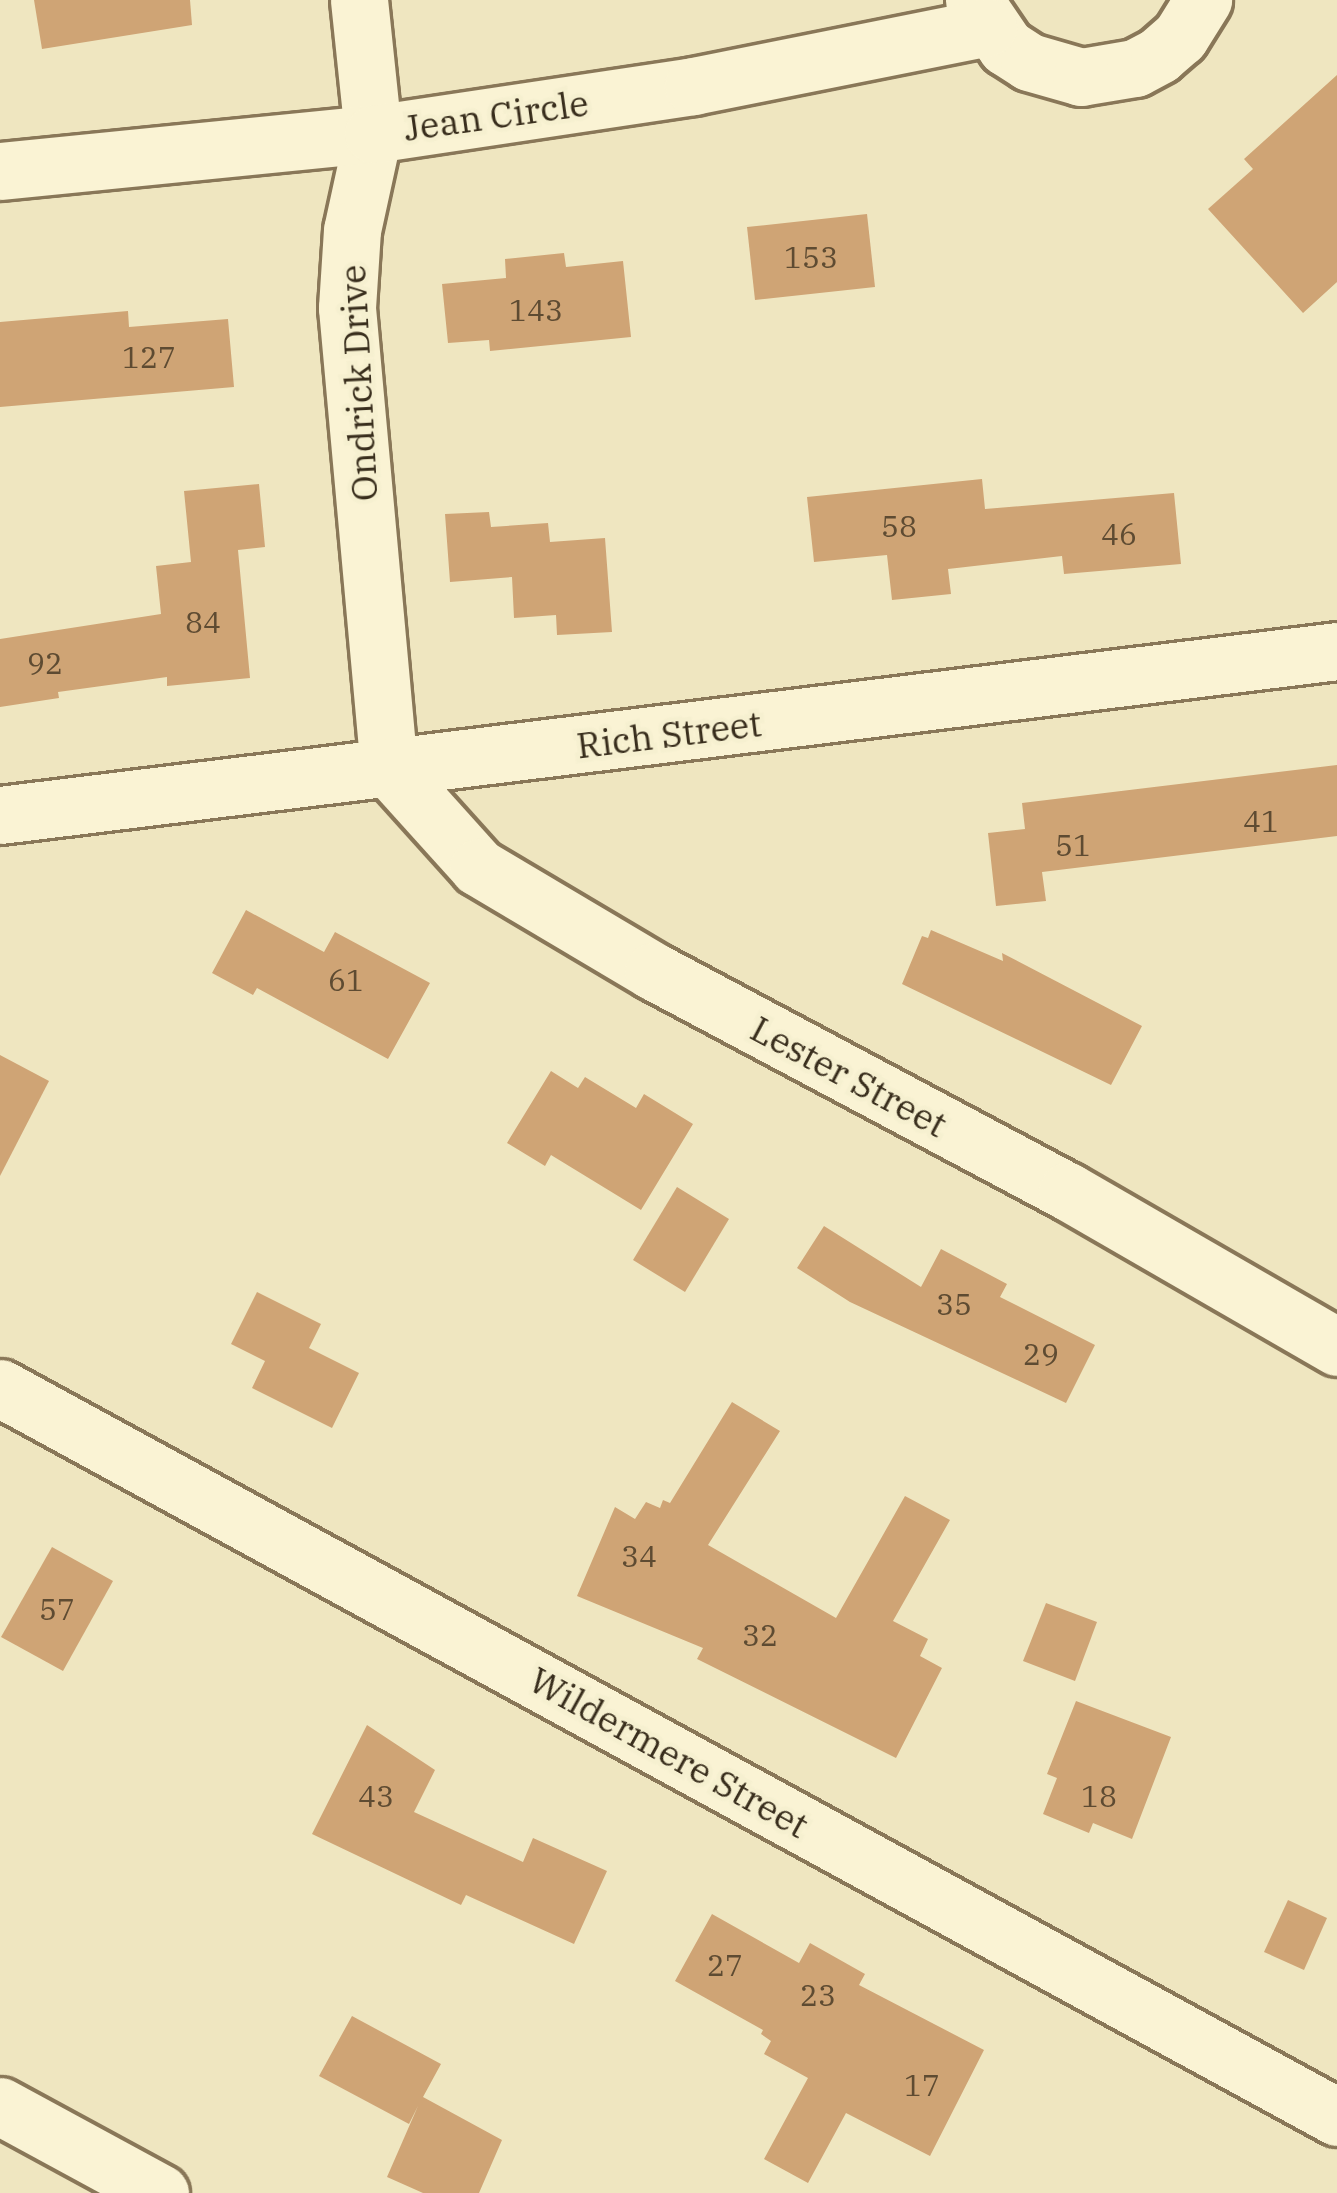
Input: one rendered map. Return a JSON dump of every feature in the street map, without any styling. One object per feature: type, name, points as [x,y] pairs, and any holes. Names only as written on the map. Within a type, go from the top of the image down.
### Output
[{"type":"street","name":"Ondrick Drive","points":[[359,0],[373,134],[352,230],[347,308],[389,768]]},
{"type":"street","name":"Jean Circle","points":[[0,171],[373,134],[693,86],[981,13],[1029,62],[1081,77],[1109,75],[1159,55],[1180,38],[1203,0]]},
{"type":"street","name":"Rich Street","points":[[0,815],[1337,651]]},
{"type":"street","name":"Lester Street","points":[[389,768],[478,867],[653,971],[1066,1191],[1337,1347]]},
{"type":"street","name":"Wildermere Street","points":[[0,1388],[1337,2116]]},
{"type":"street","points":[[0,2106],[160,2193]]},
{"type":"building","points":[[34,0],[190,0],[192,25],[42,49]]},
{"type":"building","points":[[1337,75],[1337,282],[1303,313],[1208,209],[1253,169],[1244,159]]},
{"type":"building","points":[[867,214],[875,287],[755,300],[747,227]]},
{"type":"building","points":[[564,253],[566,267],[623,261],[631,337],[490,351],[489,340],[448,343],[442,284],[506,278],[505,259]]},
{"type":"building","points":[[128,311],[129,327],[228,319],[234,387],[0,407],[0,322]]},
{"type":"building","points":[[982,479],[985,509],[1174,493],[1181,564],[1064,574],[1062,556],[948,569],[951,594],[892,600],[887,555],[814,562],[807,497]]},
{"type":"building","points":[[259,484],[265,547],[238,550],[250,678],[167,686],[167,677],[58,692],[59,698],[0,707],[0,639],[161,614],[156,566],[191,562],[184,491]]},
{"type":"building","points":[[489,512],[491,527],[548,523],[550,542],[605,538],[612,632],[557,635],[556,615],[514,618],[512,577],[450,582],[445,514]]},
{"type":"building","points":[[1337,765],[1337,836],[1042,872],[1046,901],[996,906],[988,833],[1025,829],[1022,803]]},
{"type":"building","points":[[246,910],[324,952],[335,932],[430,983],[388,1059],[257,988],[253,995],[212,973]]},
{"type":"building","points":[[931,930],[1003,961],[1002,953],[1142,1026],[1111,1085],[902,984],[922,936],[928,938]]},
{"type":"building","points":[[0,1055],[49,1081],[0,1176]]},
{"type":"building","points":[[551,1071],[578,1088],[585,1077],[636,1108],[644,1094],[693,1124],[641,1210],[551,1155],[545,1166],[507,1143]]},
{"type":"building","points":[[677,1187],[729,1219],[685,1292],[633,1260]]},
{"type":"building","points":[[824,1226],[921,1287],[941,1249],[1007,1284],[1000,1297],[1095,1345],[1066,1403],[850,1302],[797,1268]]},
{"type":"building","points":[[257,1292],[321,1324],[309,1348],[359,1373],[332,1428],[252,1388],[265,1361],[231,1344]]},
{"type":"building","points":[[732,1402],[780,1431],[708,1545],[836,1618],[905,1496],[950,1520],[893,1621],[928,1639],[920,1656],[942,1668],[896,1758],[697,1659],[703,1648],[577,1596],[615,1507],[635,1519],[646,1502],[660,1508],[663,1500],[670,1503]]},
{"type":"building","points":[[52,1547],[113,1581],[63,1671],[1,1637]]},
{"type":"building","points":[[1046,1603],[1097,1622],[1075,1681],[1023,1661]]},
{"type":"building","points":[[1076,1701],[1171,1737],[1132,1839],[1093,1823],[1089,1833],[1043,1814],[1057,1778],[1047,1774]]},
{"type":"building","points":[[367,1725],[435,1770],[414,1812],[523,1862],[533,1838],[607,1871],[574,1944],[466,1895],[461,1905],[312,1834]]},
{"type":"building","points":[[1288,1900],[1327,1918],[1304,1970],[1264,1952]]},
{"type":"building","points":[[712,1914],[799,1963],[810,1943],[865,1974],[859,1985],[984,2050],[930,2156],[846,2113],[808,2183],[764,2159],[808,2078],[764,2054],[771,2041],[761,2034],[763,2030],[675,1981]]},
{"type":"building","points":[[352,2016],[441,2064],[423,2097],[502,2140],[479,2193],[423,2193],[387,2177],[418,2106],[409,2124],[319,2076]]}]
